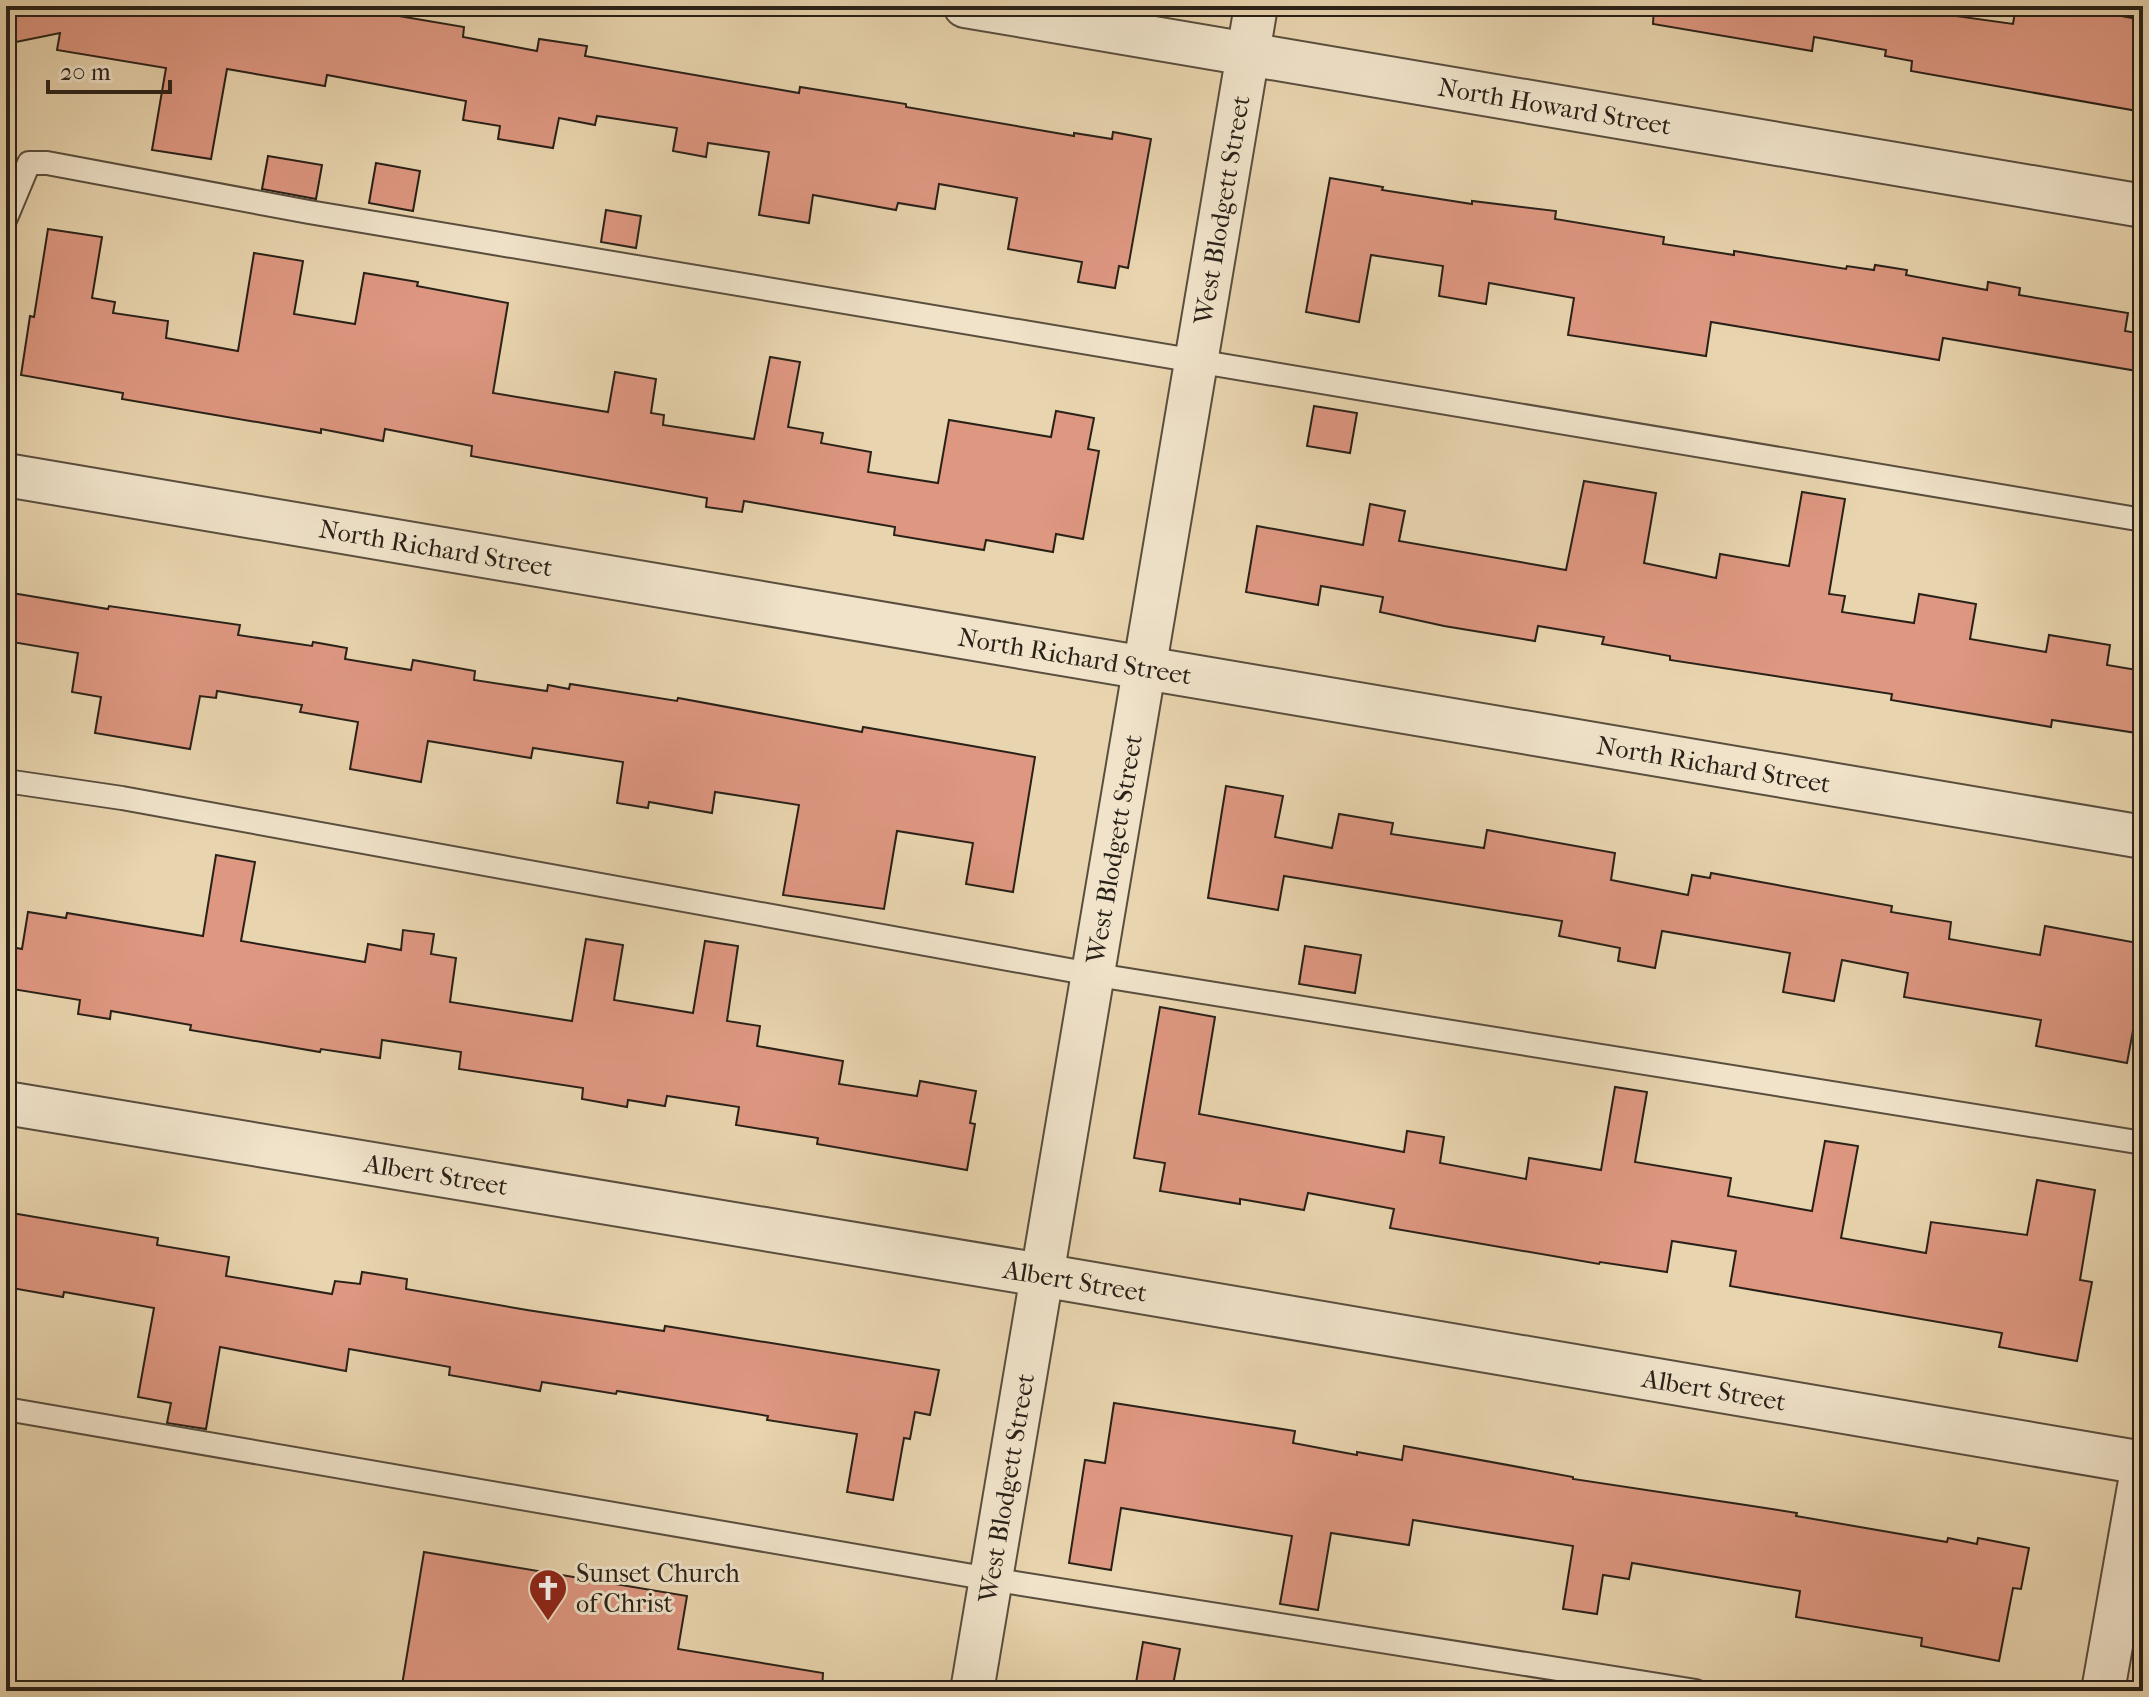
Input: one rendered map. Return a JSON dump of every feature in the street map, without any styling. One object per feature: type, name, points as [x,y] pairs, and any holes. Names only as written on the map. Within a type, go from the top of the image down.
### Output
[{"type":"street","name":"North Howard Street","points":[[965,6],[2143,206]]},
{"type":"street","name":"West Blodgett Street","points":[[972,1691],[1256,6]]},
{"type":"street","name":"North Richard Street","points":[[6,475],[2143,837]]},
{"type":"street","name":"Albert Street","points":[[6,1103],[2143,1463]]},
{"type":"street","points":[[2103,1691],[2143,1463]]},
{"type":"lane","points":[[6,218],[29,163],[47,163],[309,212],[2143,520]]},
{"type":"lane","points":[[6,781],[122,798],[1091,974],[2143,1143]]},
{"type":"lane","points":[[6,1409],[990,1579],[1696,1691]]},
{"type":"building","points":[[6,6],[340,6],[464,27],[463,37],[537,51],[539,39],[587,46],[585,56],[799,93],[800,87],[1074,136],[1074,133],[1112,139],[1113,132],[1151,139],[1128,268],[1119,266],[1115,288],[1078,282],[1082,262],[1008,249],[1017,198],[939,184],[935,209],[898,203],[896,210],[813,195],[809,223],[759,215],[769,152],[708,143],[706,157],[673,151],[677,128],[597,116],[595,125],[559,118],[553,148],[498,139],[500,126],[463,120],[466,101],[327,75],[325,86],[227,69],[211,159],[152,150],[166,68],[57,50],[60,33],[6,44]]},
{"type":"building","points":[[1654,6],[1935,6],[1934,13],[2013,24],[2016,6],[2067,6],[2143,20],[2143,112],[1911,71],[1912,61],[1885,56],[1886,50],[1814,37],[1812,51],[1653,24]]},
{"type":"building","points":[[268,156],[322,165],[316,199],[262,189]]},
{"type":"building","points":[[376,163],[420,171],[413,211],[369,203]]},
{"type":"building","points":[[1330,178],[1383,187],[1382,190],[1472,204],[1472,201],[1556,211],[1555,219],[1664,237],[1663,244],[1734,255],[1734,251],[1846,269],[1847,266],[1874,270],[1875,265],[1907,270],[1906,275],[1987,290],[1988,282],[2020,288],[2019,295],[2128,313],[2125,331],[2143,334],[2143,372],[1943,338],[1939,360],[1711,322],[1706,356],[1568,335],[1574,298],[1489,283],[1486,304],[1439,296],[1443,266],[1371,255],[1359,322],[1306,312]]},
{"type":"building","points":[[606,210],[641,216],[636,248],[601,242]]},
{"type":"building","points":[[48,229],[102,237],[92,298],[115,302],[113,313],[168,321],[166,338],[238,351],[254,253],[303,261],[294,314],[355,324],[364,273],[508,303],[493,393],[608,412],[615,372],[656,379],[651,413],[664,415],[663,425],[754,439],[770,357],[800,362],[788,427],[823,433],[821,443],[871,452],[868,472],[938,483],[949,420],[1051,437],[1056,411],[1094,418],[1088,449],[1099,451],[1083,539],[1056,534],[1053,552],[986,540],[984,550],[894,535],[895,527],[744,501],[742,512],[706,507],[707,498],[471,456],[472,446],[385,429],[383,441],[321,429],[321,433],[122,399],[123,393],[21,375]]},
{"type":"building","points":[[1314,406],[1357,413],[1350,453],[1307,446]]},
{"type":"building","points":[[1584,481],[1656,493],[1644,563],[1716,578],[1720,554],[1789,566],[1802,492],[1845,499],[1829,594],[1845,596],[1842,612],[1914,623],[1919,594],[1976,604],[1970,639],[2046,652],[2049,635],[2110,645],[2107,665],[2143,671],[2143,734],[2052,720],[2051,727],[1891,700],[1892,694],[1670,660],[1670,656],[1602,644],[1604,637],[1538,626],[1535,641],[1444,626],[1380,612],[1383,597],[1321,586],[1318,605],[1246,592],[1257,526],[1363,545],[1370,504],[1405,511],[1399,541],[1566,570]]},
{"type":"building","points":[[6,592],[108,609],[109,606],[240,625],[238,635],[347,648],[345,659],[411,670],[413,660],[475,671],[474,680],[547,691],[548,685],[569,689],[570,684],[677,701],[678,698],[862,732],[863,727],[1035,757],[1013,892],[966,884],[973,843],[897,831],[884,909],[783,895],[799,805],[715,792],[712,813],[649,802],[648,808],[617,803],[623,762],[533,748],[531,758],[428,741],[421,782],[350,769],[358,722],[300,712],[302,705],[217,691],[216,698],[200,696],[190,749],[95,733],[101,697],[72,692],[78,653],[6,641]]},
{"type":"building","points":[[1226,786],[1283,796],[1275,837],[1332,848],[1339,814],[1393,823],[1391,834],[1484,848],[1487,830],[1615,853],[1611,880],[1688,895],[1692,875],[1710,878],[1711,873],[1892,906],[1891,912],[1951,922],[1949,939],[2040,955],[2045,926],[2143,944],[2143,976],[2127,1063],[2036,1046],[2041,1020],[1904,997],[1908,973],[1842,960],[1834,1001],[1783,992],[1790,953],[1662,931],[1655,968],[1618,961],[1620,948],[1559,936],[1562,921],[1284,876],[1278,910],[1208,898]]},
{"type":"building","points":[[216,855],[255,862],[241,941],[365,962],[368,944],[401,950],[403,930],[434,934],[431,954],[456,958],[450,1002],[572,1021],[586,939],[623,945],[614,1000],[693,1013],[705,941],[738,946],[727,1021],[760,1026],[757,1046],[843,1061],[839,1084],[917,1096],[920,1081],[976,1091],[970,1123],[975,1124],[967,1170],[817,1144],[818,1138],[736,1125],[739,1107],[667,1096],[665,1106],[628,1100],[627,1107],[582,1099],[583,1088],[459,1069],[461,1052],[382,1040],[380,1058],[321,1049],[320,1052],[190,1030],[191,1025],[111,1011],[110,1019],[78,1014],[80,1000],[6,988],[6,946],[22,949],[28,912],[66,918],[67,913],[203,936]]},
{"type":"building","points":[[1305,946],[1361,955],[1355,993],[1299,984]]},
{"type":"building","points":[[1160,1007],[1215,1017],[1199,1114],[1404,1152],[1407,1131],[1444,1137],[1440,1163],[1526,1179],[1529,1158],[1601,1170],[1615,1087],[1647,1092],[1635,1162],[1731,1178],[1728,1196],[1812,1211],[1825,1141],[1858,1146],[1841,1238],[1926,1253],[1931,1222],[2027,1235],[2037,1180],[2095,1190],[2080,1280],[2092,1282],[2077,1361],[1999,1347],[2002,1333],[1730,1286],[1736,1251],[1672,1241],[1667,1272],[1599,1264],[1390,1228],[1394,1209],[1308,1193],[1304,1210],[1240,1199],[1240,1204],[1160,1191],[1165,1163],[1134,1158]]},
{"type":"building","points":[[6,1212],[158,1238],[157,1245],[229,1257],[226,1276],[332,1294],[335,1281],[360,1284],[362,1272],[407,1279],[406,1289],[527,1310],[664,1331],[665,1326],[939,1370],[930,1415],[915,1412],[910,1439],[904,1438],[893,1500],[847,1492],[857,1434],[617,1391],[616,1394],[542,1382],[540,1391],[449,1375],[450,1367],[349,1349],[346,1371],[220,1347],[206,1429],[167,1423],[171,1403],[138,1397],[154,1308],[64,1292],[63,1297],[6,1287]]},
{"type":"building","points":[[1114,1403],[1295,1431],[1293,1443],[1357,1455],[1357,1452],[1402,1460],[1404,1446],[1573,1479],[1797,1513],[1796,1516],[1947,1542],[1948,1538],[1977,1544],[1978,1538],[2029,1548],[2021,1589],[2013,1588],[1999,1661],[1921,1646],[1922,1638],[1796,1617],[1800,1591],[1632,1563],[1629,1579],[1603,1575],[1597,1614],[1563,1609],[1573,1546],[1413,1520],[1409,1545],[1331,1533],[1318,1610],[1280,1604],[1292,1536],[1121,1508],[1111,1570],[1069,1563],[1085,1460],[1105,1463]]},
{"type":"building","name":"Sunset Church of Christ","points":[[424,1552],[687,1596],[678,1649],[823,1673],[822,1691],[401,1691]]},
{"type":"building","points":[[1143,1642],[1180,1649],[1172,1690],[1136,1683]]},
{"type":"place","name":"Sunset Church of Christ","points":[[548,1622]]}]
